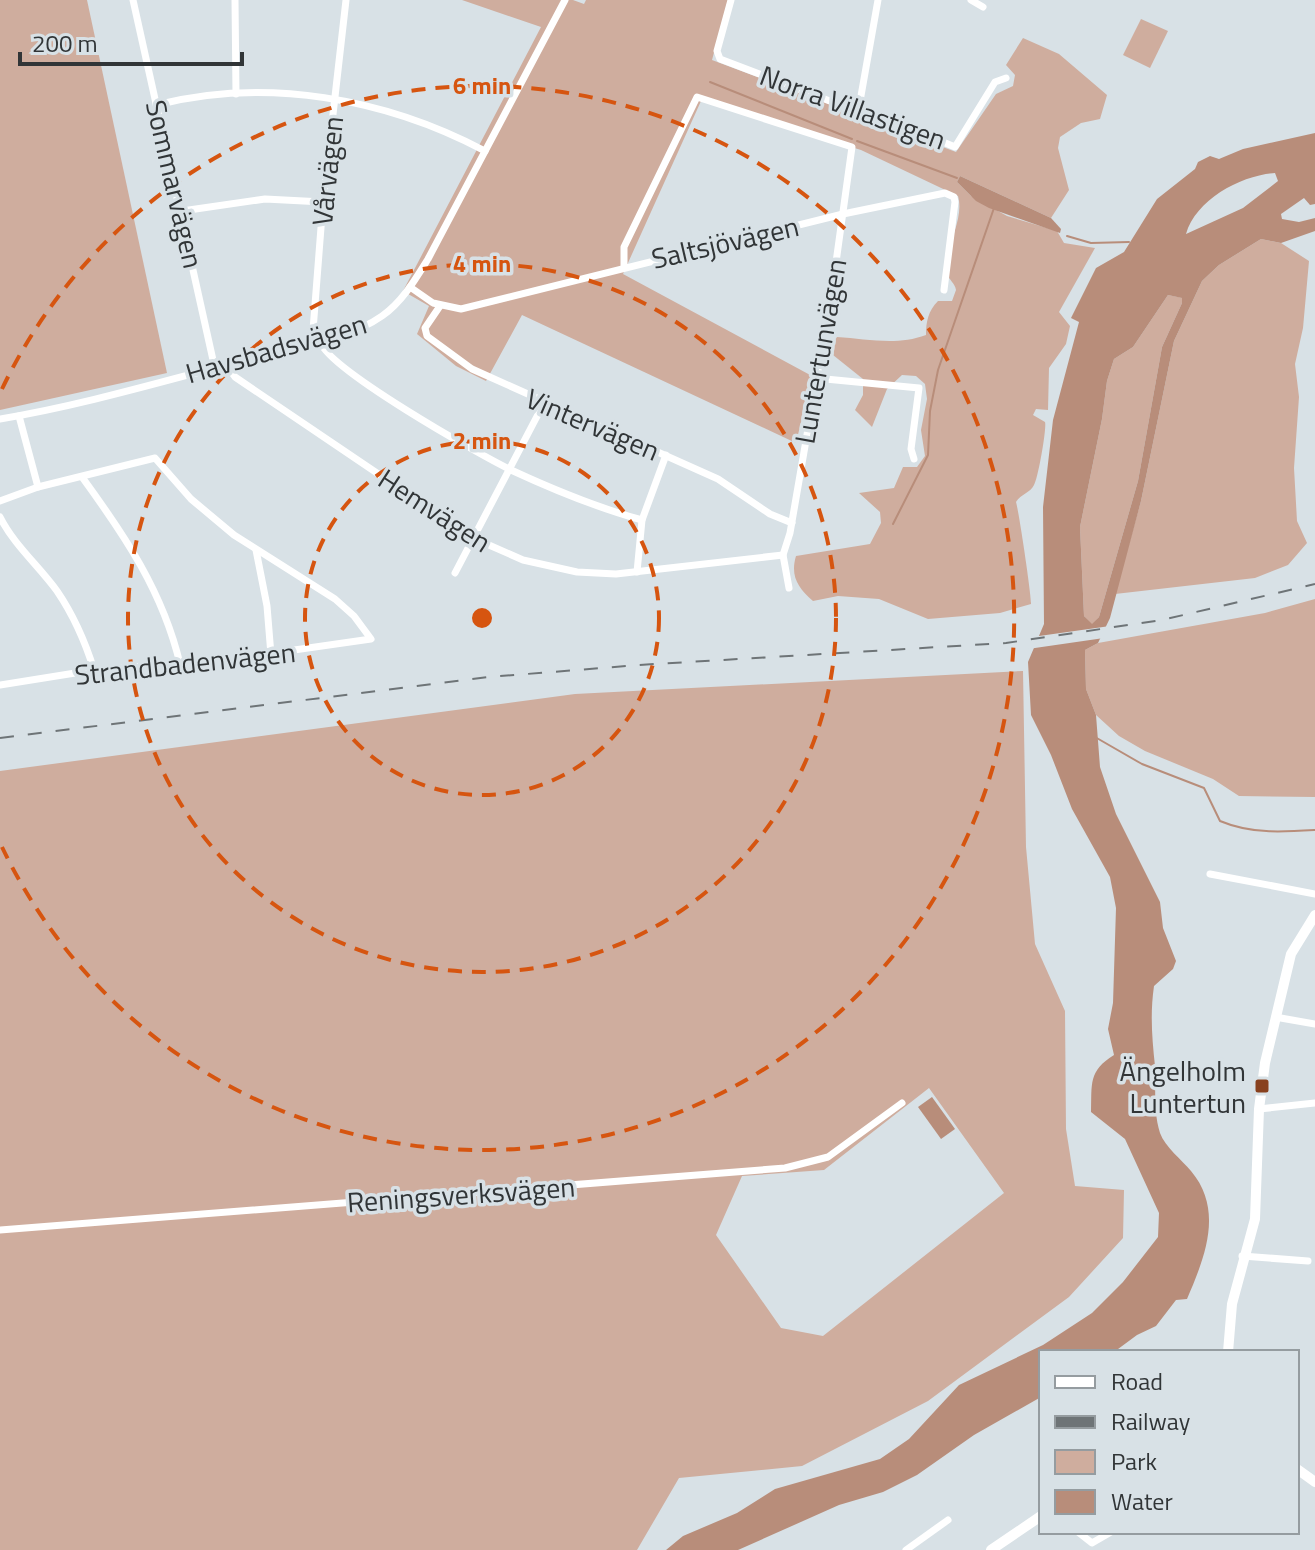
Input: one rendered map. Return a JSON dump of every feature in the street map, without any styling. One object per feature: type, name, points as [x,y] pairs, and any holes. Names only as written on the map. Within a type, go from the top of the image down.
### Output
[{"type":"street","name":"Sommarvägen","points":[[133,0],[215,369]]},
{"type":"street","points":[[235,0],[236,94]]},
{"type":"street","name":"Vårvägen","points":[[316,342],[323,202],[346,0]]},
{"type":"street","name":"Havsbadsvägen","points":[[0,419],[215,369],[316,342],[375,320],[410,287],[565,0]]},
{"type":"street","name":"Norra Villastigen","points":[[731,0],[717,54],[720,59],[848,108],[859,107],[955,147],[995,82],[1006,78]]},
{"type":"street","points":[[859,107],[878,0]]},
{"type":"street","points":[[971,0],[983,7]]},
{"type":"street","points":[[156,105],[192,96],[236,94],[335,99],[423,122],[485,151]]},
{"type":"street","name":"Luntertunvägen","points":[[624,266],[624,247],[697,97],[852,147],[853,163],[792,523],[783,555]]},
{"type":"street","name":"Saltsjövägen","points":[[440,306],[461,309],[624,266],[941,193],[954,197],[944,290]]},
{"type":"street","points":[[182,211],[265,199],[323,202]]},
{"type":"street","points":[[410,287],[440,306]]},
{"type":"street","name":"Vintervägen","points":[[440,306],[425,328],[434,344],[472,369],[718,479],[770,514],[792,523]]},
{"type":"street","points":[[316,342],[381,394],[510,469],[642,520]]},
{"type":"street","name":"Hemvägen","points":[[226,365],[235,377],[473,538],[540,565],[598,574],[783,555]]},
{"type":"street","points":[[815,378],[919,388],[911,449],[914,459]]},
{"type":"street","points":[[455,573],[544,403]]},
{"type":"street","points":[[19,416],[38,487]]},
{"type":"street","points":[[637,572],[642,520],[666,455]]},
{"type":"street","points":[[0,501],[38,487],[155,458],[191,499],[256,550],[267,606],[271,655]]},
{"type":"street","points":[[82,477],[128,541],[160,598],[180,664]]},
{"type":"street","points":[[0,517],[7,531],[57,591],[81,632],[94,670]]},
{"type":"street","name":"Strandbadenvägen","points":[[0,685],[94,670],[271,655],[371,639],[335,599],[256,550]]},
{"type":"street","points":[[783,555],[789,588]]},
{"type":"street","points":[[1210,874],[1315,894]]},
{"type":"street","points":[[1228,1350],[1232,1304],[1255,1219],[1259,1109],[1275,1017],[1291,954],[1315,915]]},
{"type":"street","points":[[1275,1017],[1315,1024]]},
{"type":"street","name":"Reningsverksvägen","points":[[0,1230],[785,1168],[828,1157],[902,1103]]},
{"type":"street","points":[[1259,1109],[1315,1103]]},
{"type":"street","points":[[1244,1256],[1308,1261]]},
{"type":"street","points":[[991,1550],[1039,1517]]},
{"type":"street","points":[[906,1550],[948,1520]]},
{"type":"street","points":[[1081,1534],[1092,1543],[1108,1534]]},
{"type":"green space","points":[[0,0],[87,0],[167,373],[0,410]]},
{"type":"green space","points":[[462,0],[573,0],[584,4],[586,0],[728,0],[712,60],[956,152],[996,94],[1013,86],[1015,75],[1006,65],[1023,38],[1059,54],[1107,95],[1100,119],[1081,123],[1060,137],[1058,148],[1069,190],[1051,218],[960,176],[957,182],[971,196],[1007,216],[1057,231],[1064,243],[1095,248],[1059,312],[1070,326],[1066,344],[1049,368],[1048,410],[1036,409],[1033,415],[1045,422],[1038,473],[1032,488],[1016,502],[1031,604],[1000,613],[928,619],[879,599],[838,596],[813,601],[797,581],[794,570],[796,556],[870,544],[881,523],[880,512],[859,493],[894,488],[903,467],[917,467],[925,456],[921,430],[927,399],[925,384],[916,376],[902,375],[887,389],[872,427],[855,410],[863,395],[863,379],[828,351],[837,337],[893,341],[926,335],[932,309],[938,301],[952,301],[956,290],[947,274],[947,264],[959,215],[958,196],[861,150],[701,101],[623,274],[812,376],[796,443],[522,315],[486,381],[456,366],[417,334],[429,306],[403,291],[541,27]]},
{"type":"green space","points":[[1141,19],[1168,31],[1150,68],[1123,55]]},
{"type":"green space","points":[[1261,239],[1281,243],[1309,261],[1303,328],[1295,364],[1299,397],[1294,468],[1297,521],[1307,543],[1288,565],[1255,578],[1115,594],[1141,501],[1174,341],[1202,281],[1219,265]]},
{"type":"green space","points":[[1168,295],[1183,298],[1182,303],[1162,347],[1138,481],[1099,617],[1092,625],[1084,616],[1080,527],[1107,381],[1114,359],[1133,347]]},
{"type":"green space","points":[[1315,599],[1315,797],[1239,796],[1213,779],[1145,751],[1119,736],[1096,715],[1086,689],[1085,650],[1098,643],[1265,613]]},
{"type":"green space","points":[[1023,671],[1026,847],[1035,944],[1065,1011],[1066,1129],[1075,1186],[1124,1190],[1123,1238],[1069,1297],[928,1401],[802,1466],[679,1478],[637,1550],[0,1550],[0,771],[575,694]],"holes":[[[929,1088],[1004,1193],[823,1336],[781,1328],[716,1235],[742,1176],[824,1170]]]},
{"type":"water","points":[[1315,133],[1315,204],[1310,205],[1304,198],[1281,214],[1282,219],[1299,222],[1315,218],[1315,231],[1281,243],[1261,239],[1219,265],[1202,281],[1174,341],[1141,501],[1110,618],[1098,643],[1085,650],[1086,689],[1096,715],[1100,767],[1116,814],[1160,902],[1163,928],[1176,961],[1173,969],[1154,986],[1152,1026],[1156,1108],[1162,1138],[1191,1171],[1207,1202],[1208,1234],[1194,1283],[1187,1299],[1176,1300],[1156,1326],[1117,1350],[1039,1350],[1039,1398],[974,1435],[917,1475],[883,1492],[839,1505],[738,1550],[666,1550],[683,1536],[737,1513],[775,1489],[880,1459],[909,1439],[959,1385],[1043,1345],[1092,1313],[1123,1282],[1158,1237],[1159,1213],[1125,1139],[1091,1112],[1093,1079],[1100,1067],[1114,1055],[1108,1029],[1113,1003],[1116,908],[1110,877],[1072,809],[1031,715],[1028,662],[1044,624],[1043,507],[1053,420],[1079,322],[1071,318],[1096,268],[1124,252],[1157,199],[1195,169],[1198,162],[1210,156],[1219,159],[1243,149]],"holes":[[[1275,173],[1278,181],[1243,208],[1186,234],[1199,210],[1222,191],[1262,175]],[[1168,295],[1182,298],[1162,347],[1138,481],[1099,617],[1092,624],[1084,616],[1080,527],[1107,381],[1114,359],[1133,347]]]},
{"type":"water","points":[[960,176],[1051,218],[1061,229],[1060,233],[976,201],[957,182]]},
{"type":"water","points":[[932,1097],[955,1129],[941,1139],[918,1107]]},
{"type":"pier","points":[[1110,626],[1104,638],[1028,649],[1032,637]]},
{"type":"waterway","points":[[710,82],[852,139]]},
{"type":"waterway","points":[[857,141],[957,178]]},
{"type":"waterway","points":[[893,524],[928,455],[930,411],[938,370],[994,208]]},
{"type":"waterway","points":[[1067,236],[1091,243],[1129,242]]},
{"type":"waterway","points":[[1095,737],[1142,764],[1204,788],[1220,821],[1255,830],[1315,830]]},
{"type":"railway","points":[[0,738],[489,677],[1006,643],[1162,620],[1315,584]]},
{"type":"place","name":"Ängelholm Luntertun","points":[[1262,1086]]}]
